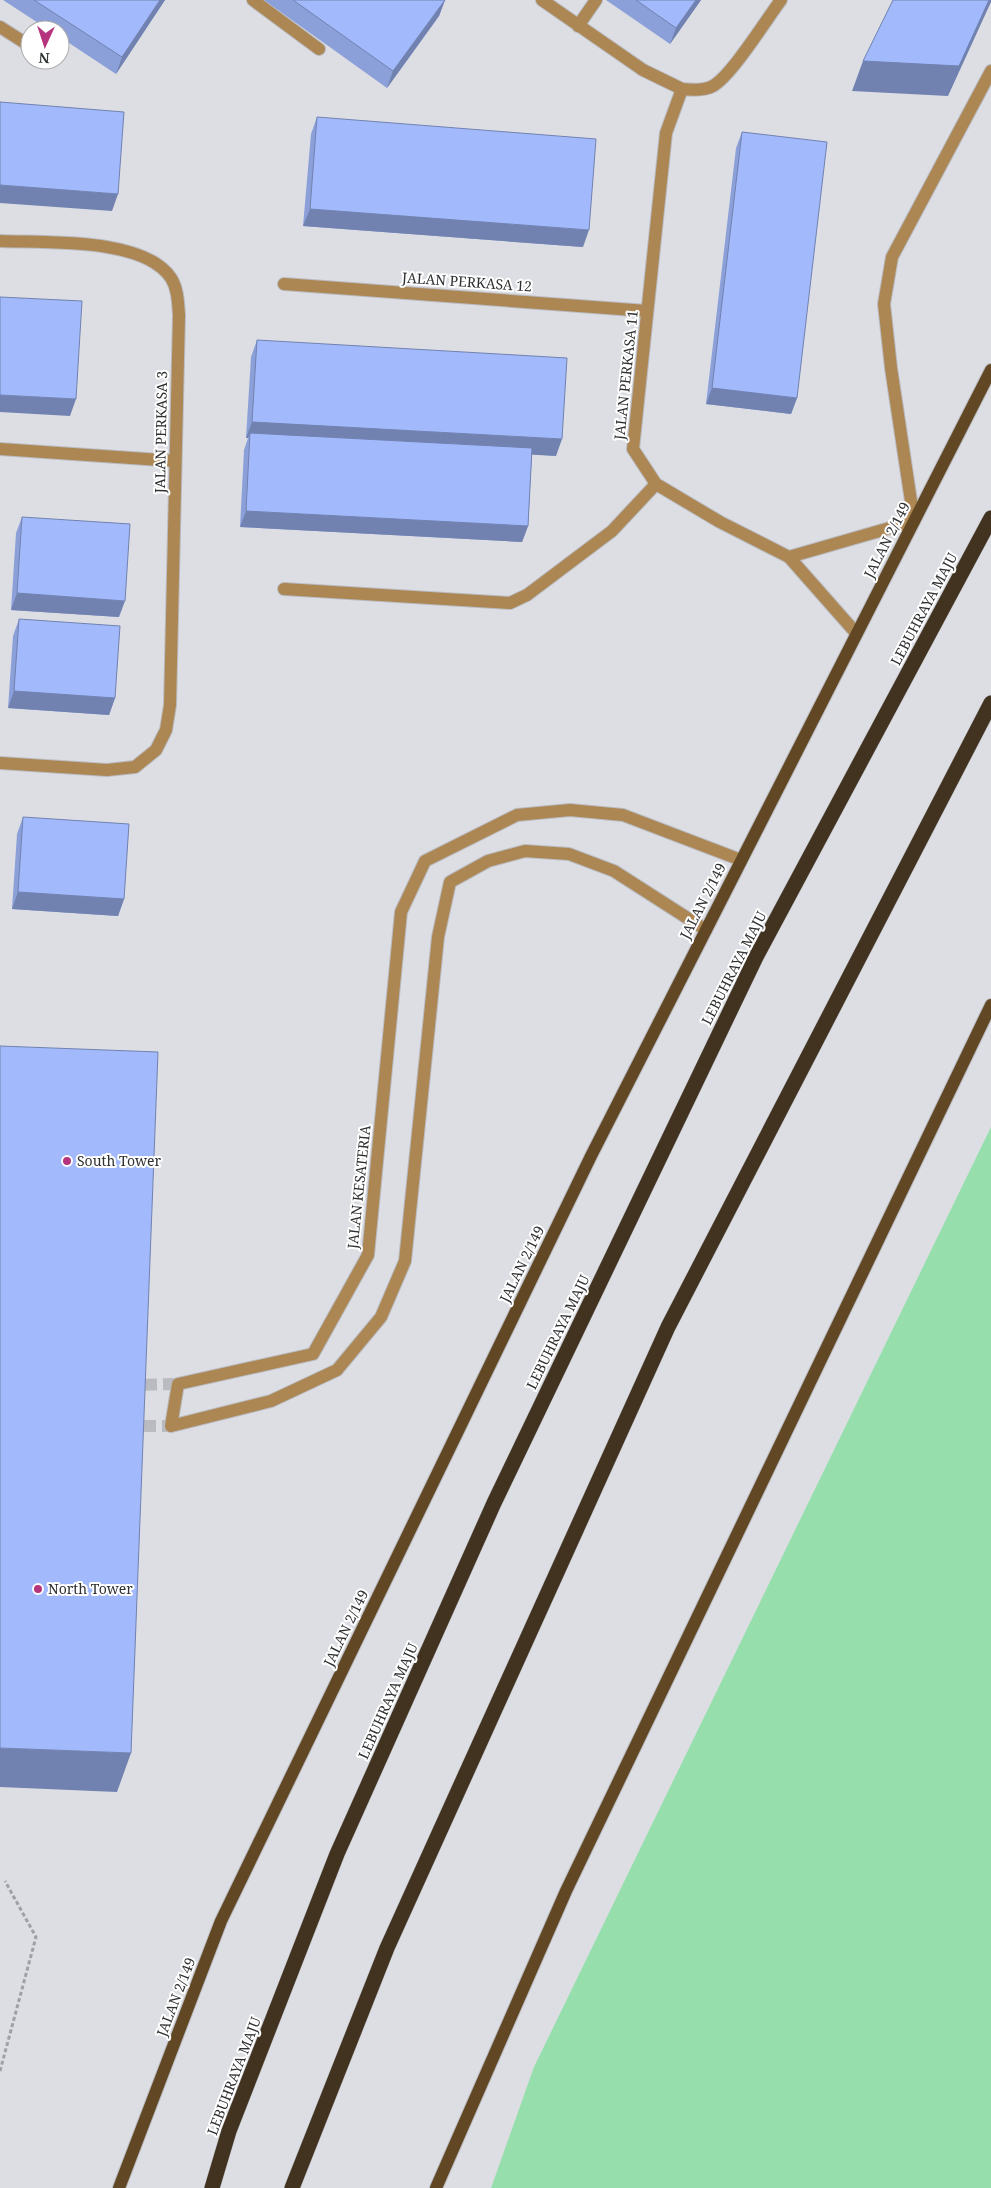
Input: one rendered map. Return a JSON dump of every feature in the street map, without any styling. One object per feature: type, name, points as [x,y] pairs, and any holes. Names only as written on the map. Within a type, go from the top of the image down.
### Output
[{"type":"highway","name":"LEBUHRAYA MAJU","points":[[212,2188],[229,2131],[337,1854],[494,1503],[756,957],[991,518]]},
{"type":"highway","points":[[292,2188],[387,1948],[668,1326],[991,703]]},
{"type":"main road","name":"JALAN 2/149","points":[[119,2188],[221,1921],[591,1156],[991,370]]},
{"type":"main road","points":[[436,2188],[566,1891],[991,1005]]},
{"type":"street","points":[[253,0],[320,49]]},
{"type":"street","points":[[542,0],[644,70],[682,90],[712,87],[727,74],[781,0]]},
{"type":"street","points":[[578,26],[596,0]]},
{"type":"street","points":[[0,27],[20,40]]},
{"type":"street","points":[[789,558],[914,521],[891,368],[884,304],[890,266],[892,257],[991,71]]},
{"type":"street","name":"JALAN PERKASA 11","points":[[656,484],[633,449],[666,132],[682,90]]},
{"type":"street","name":"JALAN PERKASA 3","points":[[0,241],[92,245],[127,250],[150,259],[171,278],[177,294],[179,315],[170,705],[166,730],[156,750],[135,767],[106,770],[0,763]]},
{"type":"street","name":"JALAN PERKASA 12","points":[[284,284],[648,311]]},
{"type":"street","points":[[0,448],[175,461]]},
{"type":"street","points":[[284,589],[510,602],[527,596],[612,530],[656,484],[720,522],[789,558],[856,634]]},
{"type":"street","name":"JALAN KESATERIA","points":[[706,930],[614,870],[569,854],[525,851],[488,861],[450,882],[438,937],[405,1261],[381,1317],[337,1370],[271,1401],[171,1426],[178,1384],[313,1354],[368,1255],[401,912],[424,861],[517,816],[570,810],[623,815],[741,860]]},
{"type":"path","points":[[0,2071],[36,1937],[5,1881]]},
{"type":"green space","points":[[991,1127],[991,2188],[491,2188],[534,2067]]},
{"type":"building","points":[[34,0],[160,0],[122,57],[70,23],[70,20],[65,20]]},
{"type":"building","points":[[293,0],[445,0],[393,71]]},
{"type":"building","points":[[636,0],[696,0],[676,28]]},
{"type":"building","points":[[893,0],[989,0],[959,66],[863,61]]},
{"type":"building","points":[[0,102],[124,112],[118,194],[0,185]]},
{"type":"building","points":[[317,117],[596,139],[589,230],[310,209]]},
{"type":"building","points":[[742,132],[827,142],[797,398],[712,388]]},
{"type":"building","points":[[0,297],[82,301],[76,399],[0,395]]},
{"type":"building","points":[[257,340],[567,358],[562,439],[252,422]]},
{"type":"building","points":[[250,433],[532,448],[528,526],[246,511]]},
{"type":"building","points":[[22,517],[130,524],[125,601],[17,593]]},
{"type":"building","points":[[19,619],[120,626],[115,698],[14,691]]},
{"type":"building","points":[[23,817],[129,824],[124,899],[18,892]]},
{"type":"building","points":[[0,1046],[158,1052],[131,1753],[0,1748]]},
{"type":"tunnel","points":[[127,1385],[178,1384]]},
{"type":"tunnel","points":[[126,1426],[171,1426]]},
{"type":"place","name":"South Tower","points":[[67,1161]]},
{"type":"place","name":"North Tower","points":[[38,1589]]}]
